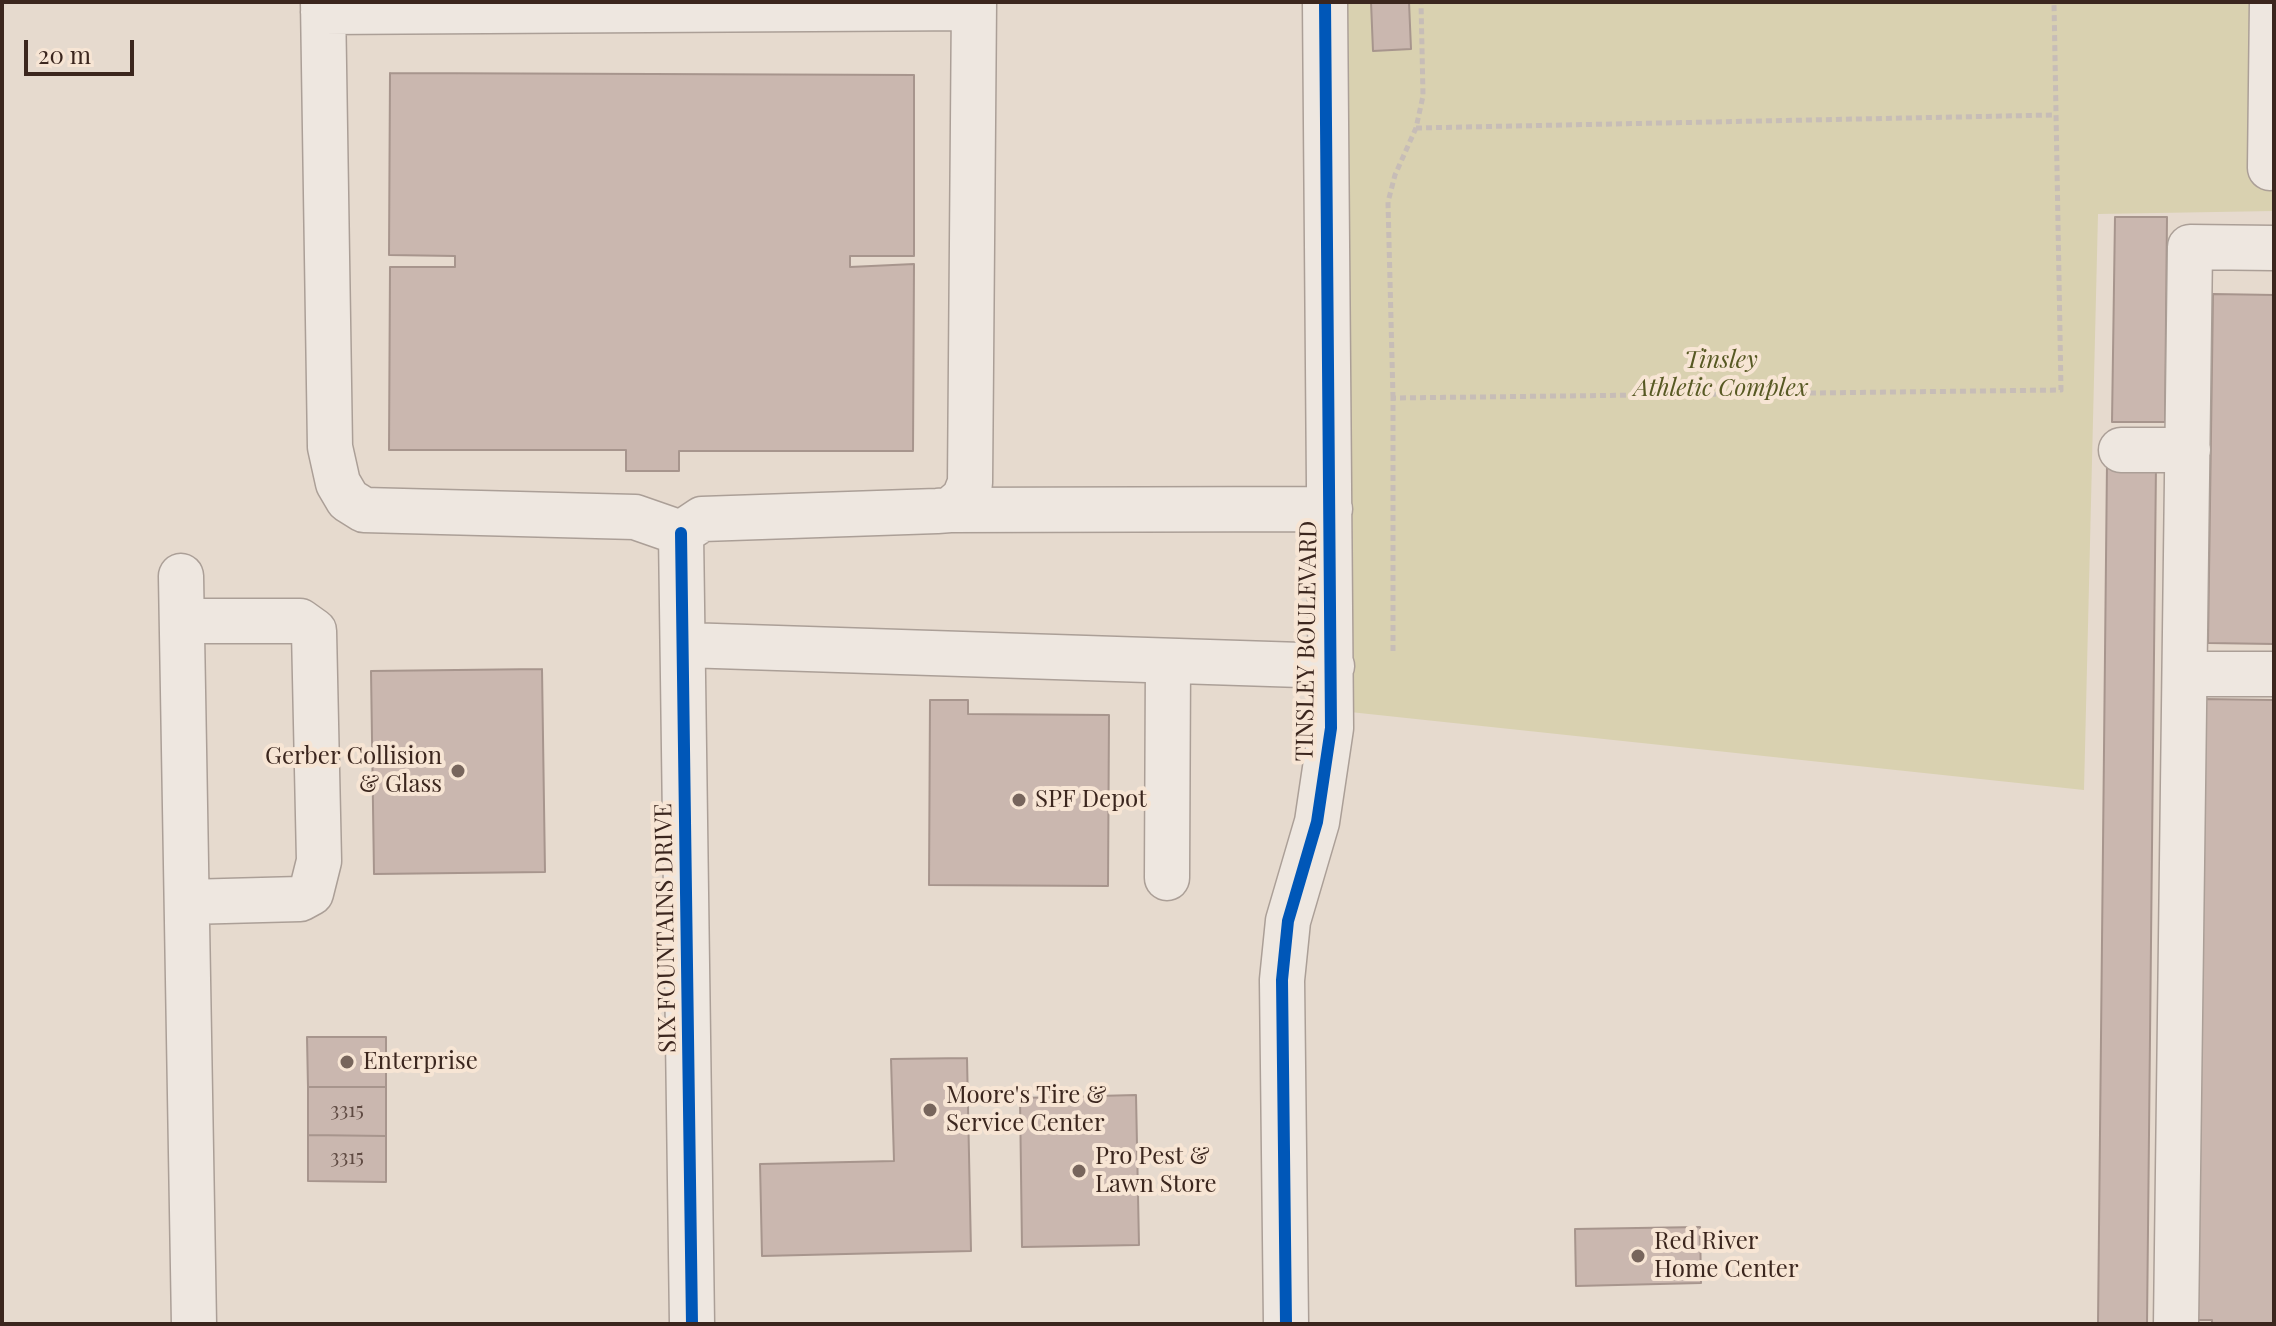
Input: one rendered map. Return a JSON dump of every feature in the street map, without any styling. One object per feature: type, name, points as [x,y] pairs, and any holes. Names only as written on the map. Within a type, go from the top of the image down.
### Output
[{"type":"street","name":"TINSLEY BOULEVARD","points":[[1286,1324],[1282,980],[1288,921],[1317,822],[1328,769],[1332,666],[1325,2]]},
{"type":"street","points":[[2270,168],[2272,2]]},
{"type":"street","points":[[950,510],[964,498],[970,483],[974,5],[323,7],[330,447],[338,483],[348,500],[364,510],[635,517],[681,533],[702,519],[950,510],[1330,509]]},
{"type":"street","points":[[2176,1324],[2190,247],[2274,248]]},
{"type":"street","points":[[2121,450],[2188,450]]},
{"type":"street","name":"SIX FOUNTAINS DRIVE","points":[[681,533],[685,645],[692,1324]]},
{"type":"street","points":[[181,576],[194,1324]]},
{"type":"street","points":[[182,621],[300,621],[314,631],[319,846],[317,881],[311,893],[300,899],[187,902]]},
{"type":"street","points":[[685,645],[1332,666]]},
{"type":"street","points":[[1167,878],[1168,661]]},
{"type":"street","points":[[2185,674],[2274,674]]},
{"type":"path","points":[[1393,651],[1393,398],[1388,202],[1395,175],[1416,128],[1423,96],[1421,2]]},
{"type":"path","points":[[1393,398],[2061,390],[2054,2]]},
{"type":"path","points":[[1416,128],[2054,115]]},
{"type":"green space","name":"Tinsley Athletic Complex","points":[[1344,2],[2274,2],[2274,211],[2098,214],[2084,790],[1350,712]]},
{"type":"building","points":[[1371,2],[1409,2],[1411,49],[1373,51]]},
{"type":"building","points":[[390,73],[914,75],[914,256],[850,256],[850,267],[914,264],[913,451],[679,451],[679,471],[626,471],[626,450],[389,450],[390,267],[455,267],[455,256],[389,255]]},
{"type":"building","points":[[2115,217],[2167,217],[2165,422],[2112,422]]},
{"type":"building","points":[[2213,294],[2274,295],[2274,644],[2208,643]]},
{"type":"building","points":[[2107,463],[2156,464],[2147,1324],[2098,1324]]},
{"type":"building","name":"Gerber Collision & Glass","points":[[542,669],[545,872],[374,874],[371,671]]},
{"type":"building","points":[[2203,699],[2274,700],[2274,1324],[2212,1324],[2212,1320],[2196,1320]]},
{"type":"building","name":"SPF Depot","points":[[930,700],[968,700],[968,714],[1109,715],[1108,886],[929,885]]},
{"type":"building","name":"Enterprise","points":[[307,1037],[386,1037],[386,1087],[308,1087]]},
{"type":"building","name":"Moore's Tire & Service Center","points":[[967,1058],[971,1251],[762,1256],[760,1164],[894,1161],[891,1059]]},
{"type":"building","points":[[308,1087],[386,1087],[386,1136],[308,1135]]},
{"type":"building","name":"Pro Pest & Lawn Store","points":[[1136,1095],[1139,1245],[1022,1247],[1020,1098]]},
{"type":"building","points":[[308,1135],[386,1136],[386,1182],[308,1181]]},
{"type":"building","name":"Red River Home Center","points":[[1700,1227],[1701,1283],[1576,1286],[1575,1229]]},
{"type":"cycle path","points":[[1286,1324],[1282,980],[1288,921],[1317,822],[1331,728],[1325,2]]},
{"type":"cycle path","points":[[681,533],[692,1324]]},
{"type":"place","name":"Gerber Collision & Glass","points":[[458,771]]},
{"type":"place","name":"SPF Depot","points":[[1019,800]]},
{"type":"place","name":"Enterprise","points":[[347,1062]]},
{"type":"place","name":"Moore's Tire & Service Center","points":[[930,1110]]},
{"type":"place","name":"Pro Pest & Lawn Store","points":[[1079,1171]]},
{"type":"place","name":"Red River Home Center","points":[[1638,1256]]}]
